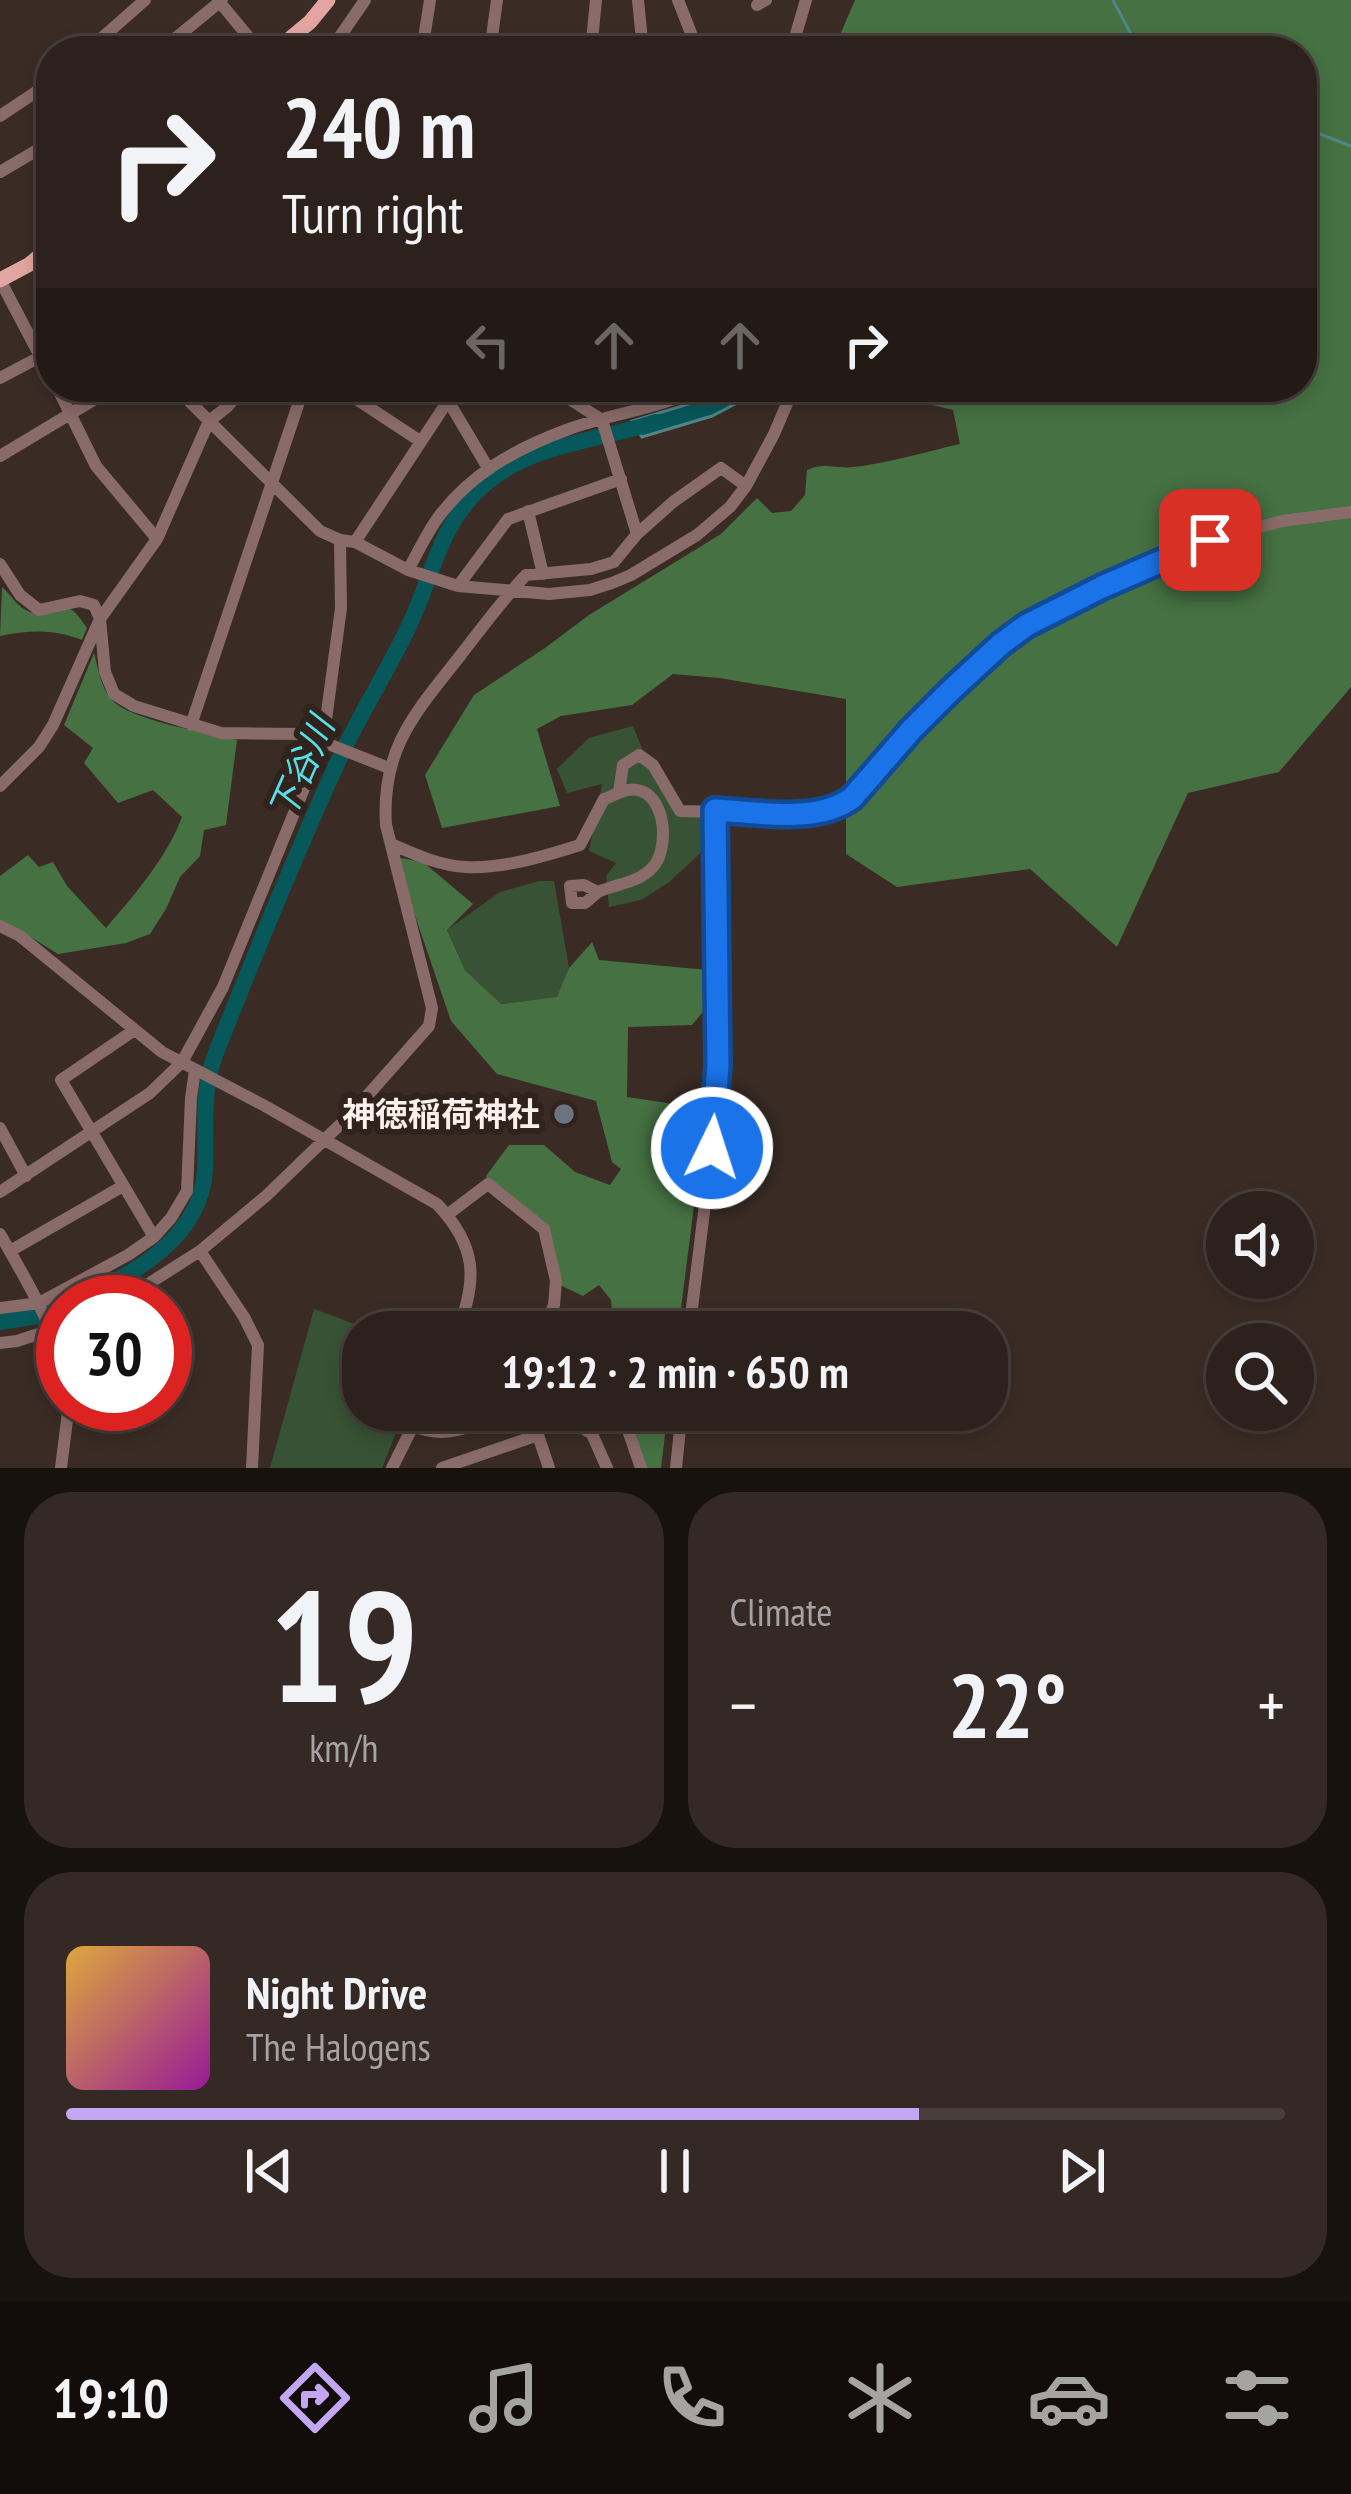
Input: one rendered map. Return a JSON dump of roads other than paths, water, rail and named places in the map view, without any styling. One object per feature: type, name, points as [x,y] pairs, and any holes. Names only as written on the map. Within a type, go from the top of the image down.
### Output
[{"type":"main road","points":[[293,36],[328,0]]},
{"type":"main road","points":[[0,280],[36,259]]},
{"type":"street","points":[[104,36],[145,0]]},
{"type":"street","points":[[341,36],[365,0]]},
{"type":"street","points":[[424,36],[430,0]]},
{"type":"street","points":[[492,36],[497,0]]},
{"type":"street","points":[[592,36],[596,0]]},
{"type":"street","points":[[638,0],[642,36]]},
{"type":"street","points":[[678,0],[692,36]]},
{"type":"street","points":[[178,36],[220,1],[248,36]]},
{"type":"street","points":[[795,36],[804,1]]},
{"type":"street","points":[[0,116],[36,92]]},
{"type":"street","points":[[0,172],[36,151]]},
{"type":"street","points":[[0,280],[36,338]]},
{"type":"street","points":[[0,378],[36,359]]},
{"type":"street","points":[[64,402],[96,466],[158,539]]},
{"type":"street","points":[[0,456],[89,402]]},
{"type":"street","points":[[190,402],[320,531],[413,572],[458,586],[549,594],[590,590],[631,575],[698,535],[746,486],[788,402]]},
{"type":"street","points":[[0,786],[39,747],[53,725],[100,619],[158,539],[209,421],[231,402]]},
{"type":"street","points":[[191,725],[299,402]]},
{"type":"street","points":[[361,402],[420,441]]},
{"type":"street","points":[[0,1192],[150,1093],[182,1062],[223,987],[328,745],[347,541],[447,402]]},
{"type":"street","points":[[449,402],[488,468]]},
{"type":"street","points":[[574,402],[602,420],[637,534]]},
{"type":"street","points":[[413,572],[435,521],[488,468],[569,429],[663,402]]},
{"type":"street","points":[[162,1275],[200,1251],[266,1196],[325,1140],[429,1026],[432,1008],[386,825],[384,796],[398,744],[421,703],[526,575],[614,562],[673,502],[721,468],[746,486]]},
{"type":"street","points":[[458,586],[508,519],[621,479]]},
{"type":"street","points":[[528,512],[543,574]]},
{"type":"street","points":[[619,793],[623,765],[640,755],[653,765],[680,811],[817,814],[840,807],[950,691],[1027,625],[1199,543],[1282,521],[1351,512]]},
{"type":"street","points":[[0,564],[20,596],[39,610],[80,601],[94,605],[100,619],[105,672],[114,694],[134,706],[221,733],[303,734],[389,768]]},
{"type":"street","points":[[391,844],[467,867],[547,856],[580,845],[599,804],[628,789],[642,791],[659,810],[662,846],[651,869],[598,892]]},
{"type":"street","points":[[692,1311],[718,1065],[715,810]]},
{"type":"street","points":[[0,926],[20,936],[162,1052],[437,1204],[463,1240],[472,1265],[466,1311]]},
{"type":"street","points":[[133,1031],[61,1080],[154,1237]]},
{"type":"street","points":[[91,1275],[154,1237],[187,1191],[191,1098],[197,1072]]},
{"type":"street","points":[[0,1128],[26,1176]]},
{"type":"street","points":[[448,1215],[488,1184],[544,1229],[556,1281],[552,1311]]},
{"type":"street","points":[[10,1252],[123,1186]]},
{"type":"street","points":[[0,1234],[36,1298]]},
{"type":"street","points":[[200,1251],[244,1317],[257,1346],[252,1468]]},
{"type":"street","points":[[0,1308],[36,1303]]},
{"type":"street","points":[[0,1343],[36,1335]]},
{"type":"street","points":[[61,1468],[66,1431]]},
{"type":"street","points":[[392,1468],[411,1431]]},
{"type":"street","points":[[587,1431],[607,1468]]},
{"type":"street","points":[[628,1431],[641,1468]]},
{"type":"street","points":[[676,1468],[680,1431]]},
{"type":"street","points":[[442,1468],[486,1461],[538,1436],[549,1468]]},
{"type":"water","points":[[696,402],[739,402],[712,416],[642,437],[632,421]]},
{"type":"waterway","points":[[1113,0],[1132,36]]},
{"type":"waterway","points":[[1317,133],[1351,146]]},
{"type":"waterway","name":"下谷川","points":[[126,1275],[158,1253],[191,1217],[205,1170],[206,1100],[214,1058],[324,793],[409,626],[458,514],[486,483],[524,460],[656,422]]},
{"type":"waterway","name":"下谷川","points":[[0,1322],[36,1316]]},
{"type":"place","name":"神徳稲荷神社","points":[[564,1114]]}]
